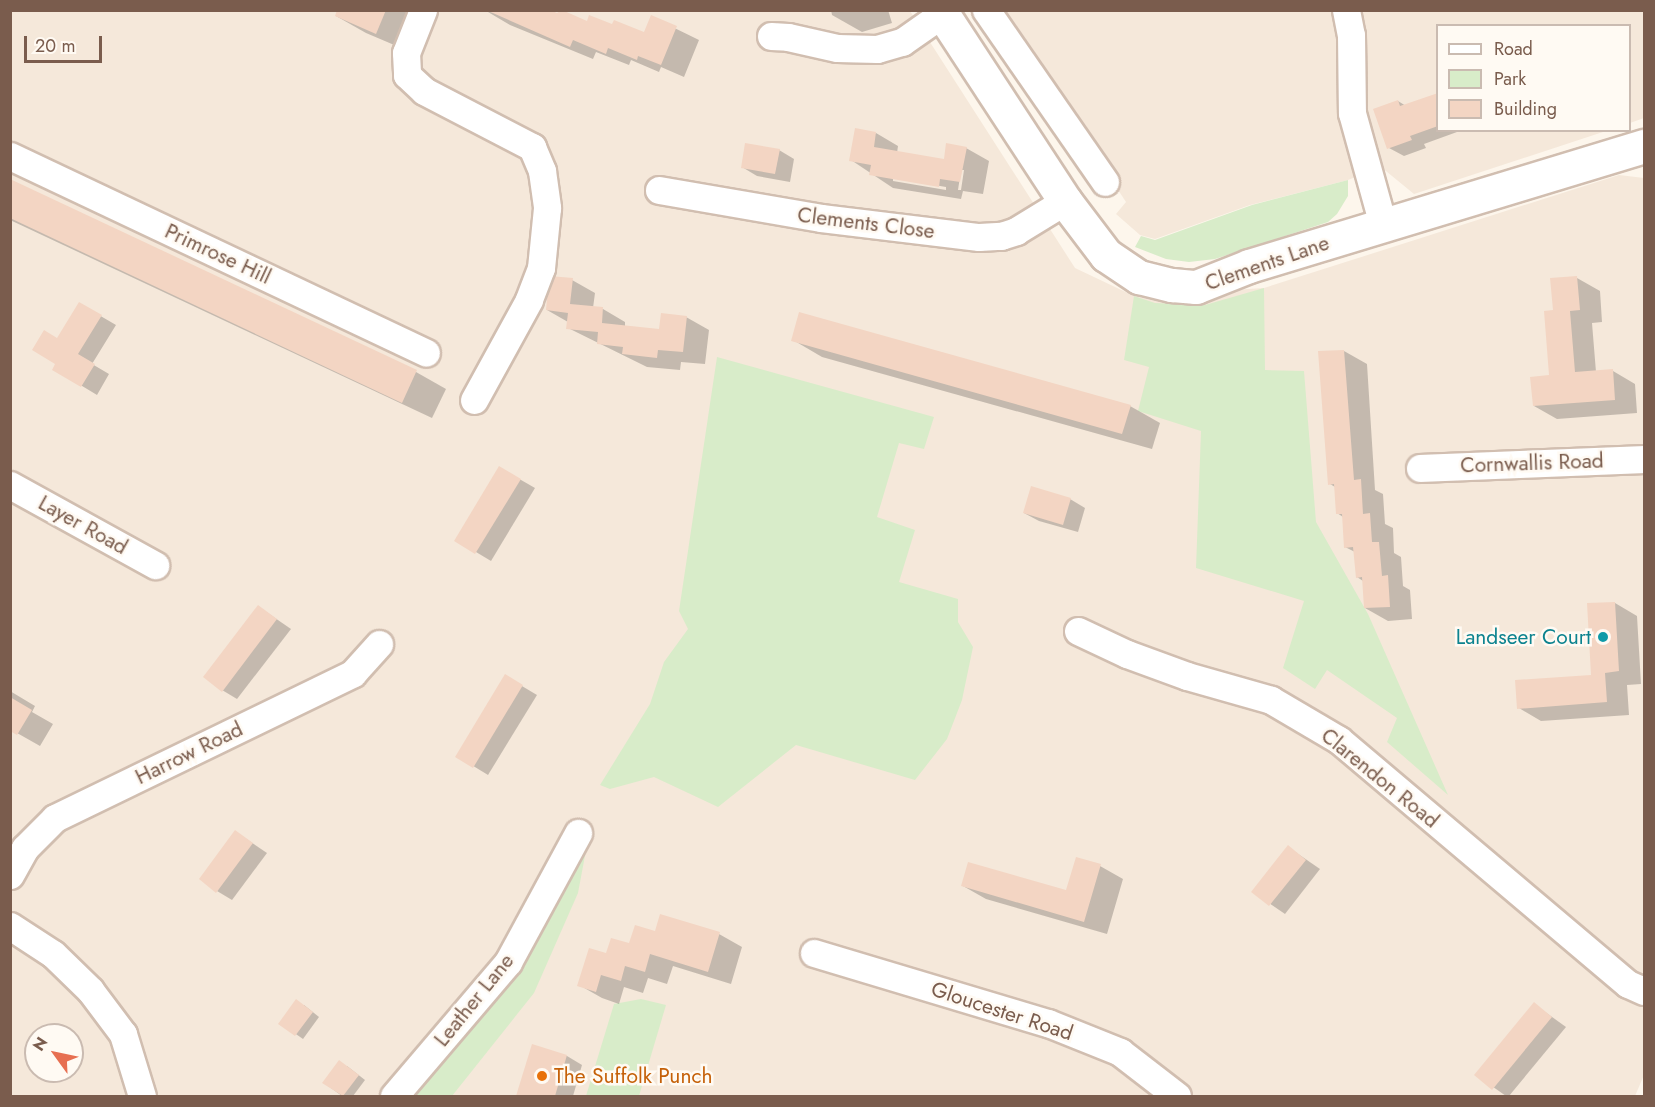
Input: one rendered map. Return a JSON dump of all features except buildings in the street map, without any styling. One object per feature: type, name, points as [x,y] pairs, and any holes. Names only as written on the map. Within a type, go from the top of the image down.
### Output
[{"type":"street","points":[[423,10],[406,53],[407,75],[424,91],[532,147],[542,171],[546,232],[542,268],[529,300],[474,400]]},
{"type":"street","points":[[986,10],[1105,182]]},
{"type":"street","points":[[1346,10],[1351,35],[1352,113],[1383,225]]},
{"type":"street","points":[[771,36],[788,36],[837,48],[877,49],[902,42],[941,12]]},
{"type":"street","name":"Clements Lane","points":[[941,12],[1065,201],[1106,255],[1139,277],[1172,285],[1196,287],[1249,266],[1644,146]]},
{"type":"street","name":"Primrose Hill","points":[[10,156],[426,353]]},
{"type":"street","name":"Clements Close","points":[[659,190],[821,219],[979,237],[1001,236],[1016,231],[1065,201]]},
{"type":"street","name":"Cornwallis Road","points":[[1420,468],[1644,459]]},
{"type":"street","name":"Layer Road","points":[[10,485],[154,565]]},
{"type":"street","name":"Clarendon Road","points":[[1078,631],[1127,654],[1177,672],[1271,700],[1339,740],[1628,984],[1644,991]]},
{"type":"street","name":"Harrow Road","points":[[10,875],[26,848],[55,818],[352,674],[380,644]]},
{"type":"street","name":"Leather Lane","points":[[394,1096],[508,962],[578,833]]},
{"type":"street","points":[[10,926],[53,954],[90,990],[123,1034],[141,1096]]},
{"type":"street","name":"Gloucester Road","points":[[814,953],[1048,1023],[1120,1052],[1177,1096]]},
{"type":"shaded area","points":[[10,11],[910,11],[1075,268],[1134,296],[1264,288],[1619,175],[1644,178],[1644,1075],[1635,1096],[11,1096]]},
{"type":"shaded area","points":[[1000,11],[1644,11],[1644,118],[1631,123],[1631,24],[1436,24],[1436,132],[1603,132],[1414,194],[1381,167],[1348,180],[1250,205],[1155,239],[1140,235],[1116,214],[1126,202]]},
{"type":"green space","points":[[1348,180],[1348,196],[1337,214],[1328,222],[1215,259],[1189,262],[1166,259],[1135,247],[1141,236],[1155,240],[1252,205]]},
{"type":"green space","points":[[1264,288],[1265,370],[1304,371],[1316,522],[1368,614],[1448,795],[1387,742],[1397,718],[1327,670],[1315,689],[1283,668],[1304,601],[1196,568],[1201,431],[1138,411],[1149,367],[1124,360],[1134,296],[1155,303],[1205,305]]},
{"type":"green space","points":[[717,357],[934,417],[924,449],[899,443],[877,517],[915,530],[899,582],[958,599],[958,622],[973,647],[962,700],[947,739],[915,780],[796,745],[718,807],[654,777],[610,789],[600,785],[650,704],[664,662],[688,629],[679,611]]},
{"type":"green space","points":[[587,845],[578,893],[534,993],[452,1096],[407,1096],[579,846]]},
{"type":"green space","points":[[641,999],[666,1005],[639,1096],[586,1096],[614,1004]]},
{"type":"place","name":"Landseer Court","points":[[1603,637]]},
{"type":"place","name":"The Suffolk Punch","points":[[542,1076]]}]
